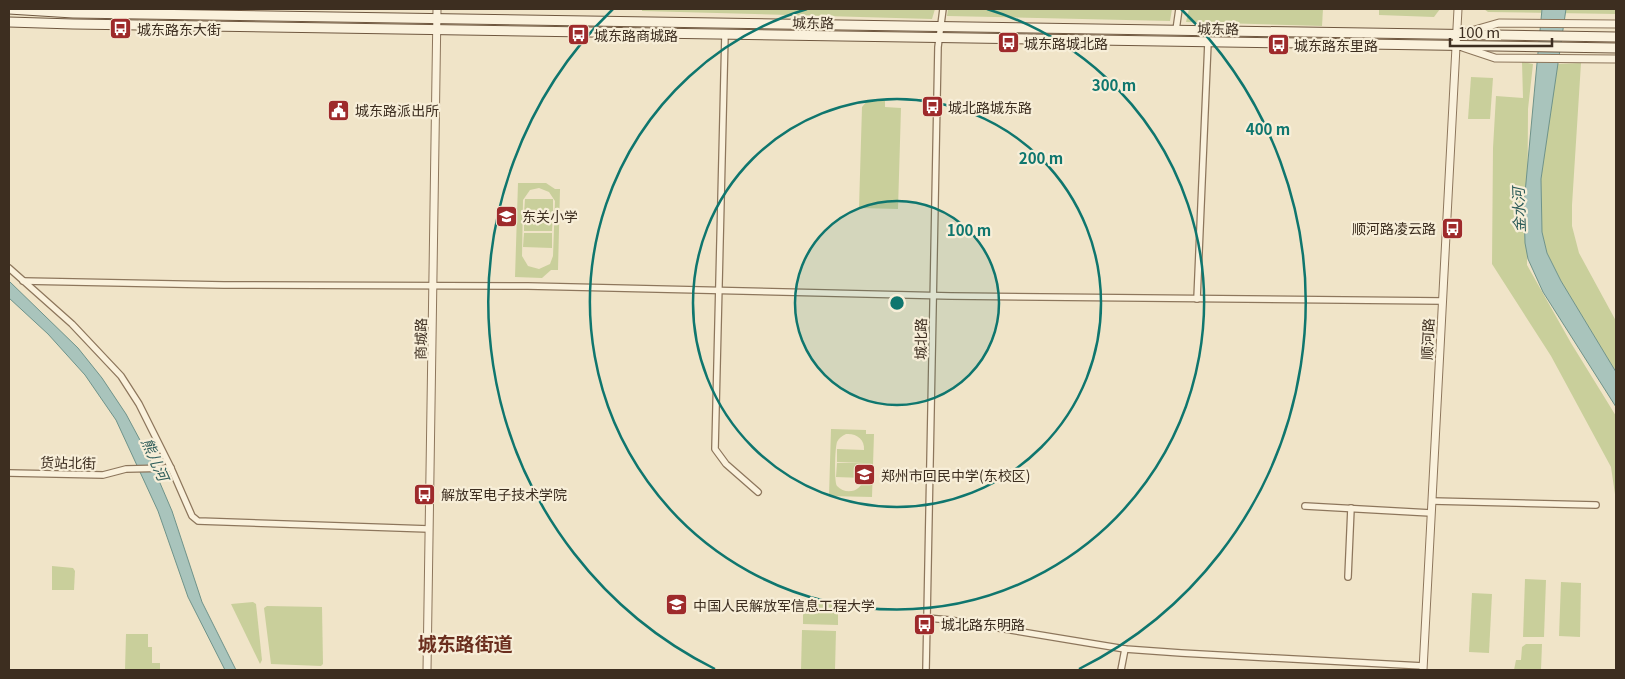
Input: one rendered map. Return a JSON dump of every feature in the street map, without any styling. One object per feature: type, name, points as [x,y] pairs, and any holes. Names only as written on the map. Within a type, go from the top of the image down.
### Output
[{"type":"main road","name":"城东路","points":[[9,10],[73,13],[1616,37]]},
{"type":"main road","name":"城东路","points":[[9,22],[1616,48]]},
{"type":"street","name":"商城路","points":[[427,670],[437,9]]},
{"type":"street","name":"城北路","points":[[926,670],[933,296],[940,38],[943,9]]},
{"type":"street","points":[[1176,30],[1179,9]]},
{"type":"street","name":"顺河路","points":[[1423,668],[1458,9]]},
{"type":"street","points":[[1456,34],[1499,23],[1616,24]]},
{"type":"street","points":[[725,34],[715,449],[726,464],[758,492]]},
{"type":"street","points":[[1197,299],[1208,42]]},
{"type":"street","points":[[1456,46],[1495,58],[1616,59]]},
{"type":"street","points":[[9,268],[72,324],[121,376],[139,404],[171,468],[192,516],[198,521],[429,529]]},
{"type":"street","points":[[23,281],[233,285],[528,286],[933,296],[1442,301]]},
{"type":"street","name":"货站北街","points":[[9,474],[103,474],[126,469],[171,468]]},
{"type":"street","points":[[1432,501],[1596,505]]},
{"type":"street","points":[[1305,506],[1431,513]]},
{"type":"street","points":[[1348,577],[1351,508]]},
{"type":"street","points":[[927,618],[950,620],[1125,649],[1423,668]]},
{"type":"street","points":[[1121,670],[1125,649]]},
{"type":"green space","points":[[642,9],[935,9],[932,19],[642,11]]},
{"type":"green space","points":[[948,9],[1172,9],[1170,21],[947,16]]},
{"type":"green space","points":[[1189,9],[1323,9],[1322,26],[1186,22]]},
{"type":"green space","points":[[1379,9],[1440,9],[1434,17],[1379,15]]},
{"type":"green space","points":[[1484,9],[1616,9],[1616,14],[1488,12]]},
{"type":"green space","points":[[1522,62],[1533,64],[1528,109],[1527,265],[1571,343],[1616,416],[1616,501],[1611,467],[1551,356],[1492,264],[1493,148],[1496,96],[1523,98]]},
{"type":"green space","points":[[1581,63],[1572,226],[1579,253],[1616,321],[1616,372],[1561,281],[1547,253],[1542,232],[1541,179],[1557,64]]},
{"type":"green space","points":[[1471,77],[1493,78],[1490,119],[1468,119]]},
{"type":"green space","points":[[867,101],[885,101],[885,107],[901,108],[898,209],[859,208],[862,107]]},
{"type":"green space","points":[[518,183],[546,183],[555,189],[560,189],[558,270],[551,270],[542,278],[515,277]],"holes":[[[539,188],[549,192],[555,201],[553,256],[550,264],[539,269],[528,266],[522,256],[523,200],[530,190]]]},
{"type":"green space","points":[[525,199],[553,199],[553,215],[524,214]]},
{"type":"green space","points":[[524,216],[553,216],[552,231],[524,231]]},
{"type":"green space","points":[[524,233],[552,233],[552,248],[523,247]]},
{"type":"green space","points":[[831,429],[866,430],[866,434],[874,434],[872,497],[829,496]],"holes":[[[850,434],[861,440],[864,450],[837,449],[837,462],[864,463],[837,463],[836,477],[863,478],[857,489],[845,491],[837,486],[835,478],[836,451],[837,442],[840,438]]]},
{"type":"green space","points":[[52,566],[73,568],[75,571],[74,590],[52,590]]},
{"type":"green space","points":[[1525,579],[1546,580],[1544,637],[1523,637]]},
{"type":"green space","points":[[1561,582],[1581,583],[1580,637],[1559,636]]},
{"type":"green space","points":[[1472,593],[1492,594],[1489,653],[1469,652]]},
{"type":"green space","points":[[803,599],[838,599],[838,625],[803,624]]},
{"type":"green space","points":[[253,602],[256,604],[262,660],[260,664],[231,604]]},
{"type":"green space","points":[[267,606],[322,607],[323,664],[321,666],[271,664],[264,608]]},
{"type":"green space","points":[[802,630],[836,631],[835,670],[801,670]]},
{"type":"green space","points":[[126,634],[148,634],[148,647],[152,647],[152,663],[160,663],[160,670],[125,670]]},
{"type":"green space","points":[[1526,644],[1542,644],[1541,670],[1514,670],[1516,660],[1521,660],[1522,647]]},
{"type":"water","points":[[1542,9],[1566,9],[1541,179],[1542,232],[1547,253],[1561,281],[1616,372],[1616,407],[1543,292],[1528,259],[1525,243],[1524,204]]},
{"type":"water","points":[[9,281],[78,348],[102,378],[126,414],[148,455],[172,511],[202,602],[236,670],[225,670],[188,597],[158,511],[116,420],[85,375],[48,334],[9,298]]},
{"type":"place","name":"城东路东大街","points":[[121,29]]},
{"type":"place","name":"城东路商城路","points":[[578,35]]},
{"type":"place","name":"城东路城北路","points":[[1008,43]]},
{"type":"place","name":"城东路东里路","points":[[1278,45]]},
{"type":"place","name":"城北路城东路","points":[[932,107]]},
{"type":"place","name":"城东路派出所","points":[[339,110]]},
{"type":"place","name":"东关小学","points":[[506,216]]},
{"type":"place","name":"顺河路凌云路","points":[[1452,228]]},
{"type":"place","name":"郑州市回民中学(东校区)","points":[[865,475]]},
{"type":"place","name":"解放军电子技术学院","points":[[425,494]]},
{"type":"place","name":"中国人民解放军信息工程大学","points":[[677,605]]},
{"type":"place","name":"城北路东明路","points":[[925,624]]},
{"type":"district","name":"城东路街道","points":[[465,642]]},
{"type":"water label","name":"金水河","points":[[1518,210]]},
{"type":"water label","name":"熊儿河","points":[[156,459]]}]
